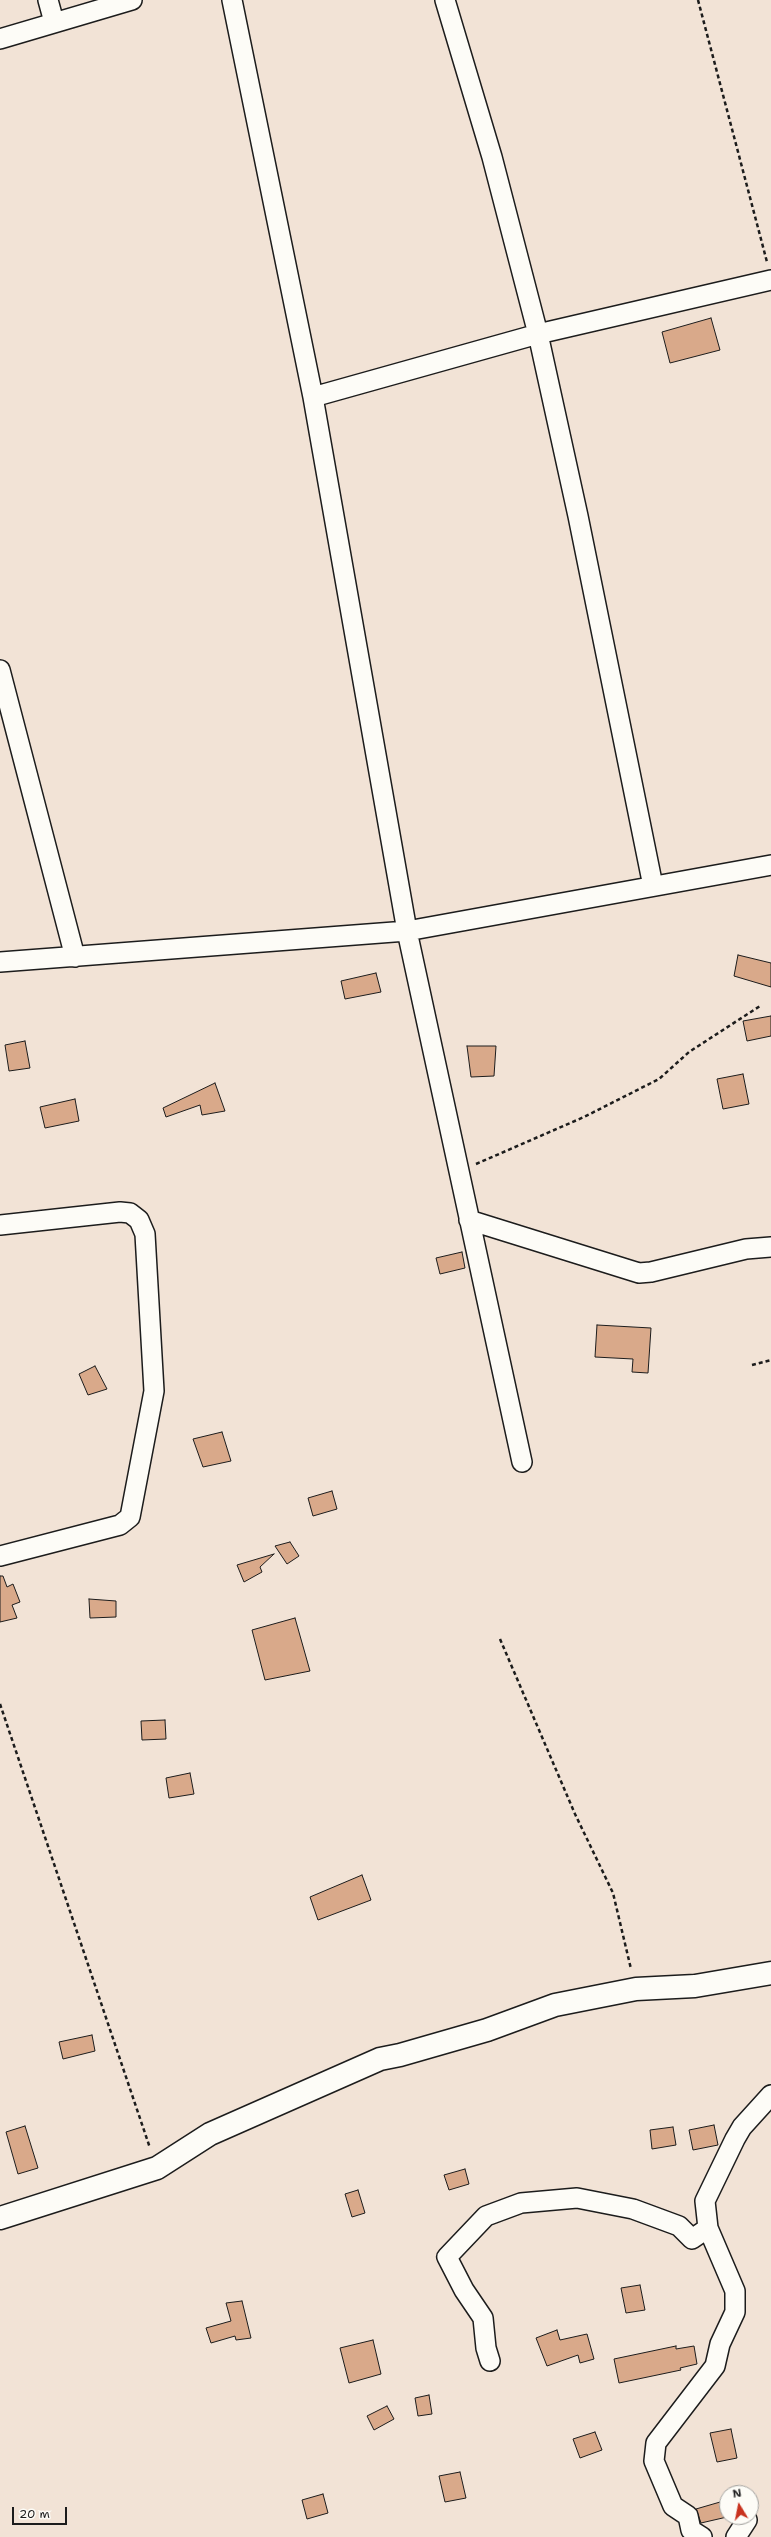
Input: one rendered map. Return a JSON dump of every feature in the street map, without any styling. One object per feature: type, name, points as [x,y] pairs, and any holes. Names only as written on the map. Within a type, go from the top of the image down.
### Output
[{"type":"street","points":[[48,0],[54,22]]},
{"type":"street","points":[[0,39],[132,0]]},
{"type":"street","points":[[232,0],[313,396],[408,931],[522,1462]]},
{"type":"street","points":[[445,0],[492,157],[538,334],[578,516],[653,886]]},
{"type":"street","points":[[313,396],[538,334],[770,274]]},
{"type":"street","points":[[0,670],[75,957]]},
{"type":"street","points":[[0,962],[408,931],[771,866]]},
{"type":"street","points":[[0,1225],[120,1212],[130,1214],[139,1220],[145,1234],[154,1391],[130,1517],[120,1525],[0,1556]]},
{"type":"street","points":[[469,1220],[639,1273],[651,1272],[746,1249],[771,1247]]},
{"type":"street","points":[[0,2218],[157,2168],[210,2134],[380,2059],[487,2030],[555,2005],[636,1989],[695,1986],[771,1973]]},
{"type":"street","points":[[702,2537],[691,2530],[688,2516],[673,2506],[654,2461],[656,2443],[715,2366],[720,2344],[735,2312],[735,2291],[708,2228],[705,2201],[742,2127],[771,2095]]},
{"type":"street","points":[[490,2361],[486,2348],[483,2318],[464,2290],[447,2257],[486,2216],[521,2203],[577,2198],[633,2209],[679,2226],[692,2239],[708,2228]]},
{"type":"street","points":[[736,2537],[743,2525]]},
{"type":"path","points":[[698,0],[770,274]]},
{"type":"path","points":[[459,1171],[584,1117],[659,1079],[689,1052],[760,1006]]},
{"type":"path","points":[[752,1365],[771,1360]]},
{"type":"path","points":[[500,1638],[575,1814],[613,1893],[636,1989]]},
{"type":"path","points":[[0,1704],[157,2168]]},
{"type":"building","points":[[711,318],[720,350],[670,363],[662,332]]},
{"type":"building","points":[[738,955],[771,963],[771,987],[734,976]]},
{"type":"building","points":[[376,973],[381,992],[345,999],[341,981]]},
{"type":"building","points":[[771,1016],[771,1036],[747,1041],[743,1021]]},
{"type":"building","points":[[25,1041],[30,1068],[9,1071],[5,1045]]},
{"type":"building","points":[[467,1046],[496,1046],[494,1076],[471,1077]]},
{"type":"building","points":[[743,1074],[749,1104],[723,1109],[717,1079]]},
{"type":"building","points":[[215,1083],[225,1111],[202,1115],[200,1105],[166,1117],[163,1108]]},
{"type":"building","points":[[75,1099],[79,1121],[45,1128],[40,1107]]},
{"type":"building","points":[[462,1252],[465,1268],[440,1274],[436,1258]]},
{"type":"building","points":[[597,1325],[651,1328],[648,1373],[632,1372],[633,1359],[595,1357]]},
{"type":"building","points":[[95,1366],[107,1389],[88,1395],[79,1374]]},
{"type":"building","points":[[222,1432],[231,1461],[203,1467],[193,1439]]},
{"type":"building","points":[[332,1491],[337,1509],[313,1516],[308,1498]]},
{"type":"building","points":[[290,1542],[299,1556],[287,1564],[275,1546]]},
{"type":"building","points":[[274,1554],[260,1567],[262,1572],[244,1582],[237,1565]]},
{"type":"building","points":[[0,1576],[3,1576],[7,1587],[13,1584],[20,1602],[12,1605],[17,1618],[0,1622]]},
{"type":"building","points":[[89,1599],[116,1601],[116,1617],[90,1618]]},
{"type":"building","points":[[295,1618],[310,1671],[265,1680],[252,1630]]},
{"type":"building","points":[[165,1720],[166,1739],[142,1740],[141,1721]]},
{"type":"building","points":[[190,1773],[194,1794],[169,1798],[166,1778]]},
{"type":"building","points":[[362,1875],[371,1900],[318,1920],[310,1897]]},
{"type":"building","points":[[92,2035],[95,2051],[63,2059],[59,2042]]},
{"type":"building","points":[[714,2125],[718,2145],[693,2150],[689,2130]]},
{"type":"building","points":[[25,2126],[38,2168],[18,2174],[6,2132]]},
{"type":"building","points":[[673,2127],[676,2145],[652,2149],[650,2130]]},
{"type":"building","points":[[465,2169],[469,2184],[449,2190],[444,2175]]},
{"type":"building","points":[[358,2190],[365,2213],[352,2217],[345,2194]]},
{"type":"building","points":[[640,2285],[645,2310],[626,2313],[621,2288]]},
{"type":"building","points":[[242,2301],[251,2338],[236,2340],[235,2336],[211,2343],[206,2328],[231,2321],[226,2303]]},
{"type":"building","points":[[557,2330],[560,2340],[587,2334],[594,2359],[580,2363],[578,2355],[547,2366],[536,2338]]},
{"type":"building","points":[[373,2340],[381,2374],[349,2383],[340,2348]]},
{"type":"building","points":[[676,2346],[676,2349],[694,2346],[697,2364],[680,2368],[681,2370],[619,2383],[614,2359]]},
{"type":"building","points":[[429,2395],[432,2414],[418,2416],[415,2398]]},
{"type":"building","points":[[387,2406],[394,2419],[374,2430],[367,2416]]},
{"type":"building","points":[[731,2429],[737,2458],[717,2462],[710,2433]]},
{"type":"building","points":[[595,2432],[602,2450],[580,2458],[573,2439]]},
{"type":"building","points":[[460,2472],[466,2498],[445,2502],[439,2476]]},
{"type":"building","points":[[323,2494],[328,2513],[307,2519],[302,2500]]},
{"type":"building","points":[[719,2502],[719,2519],[701,2523],[696,2509]]}]
